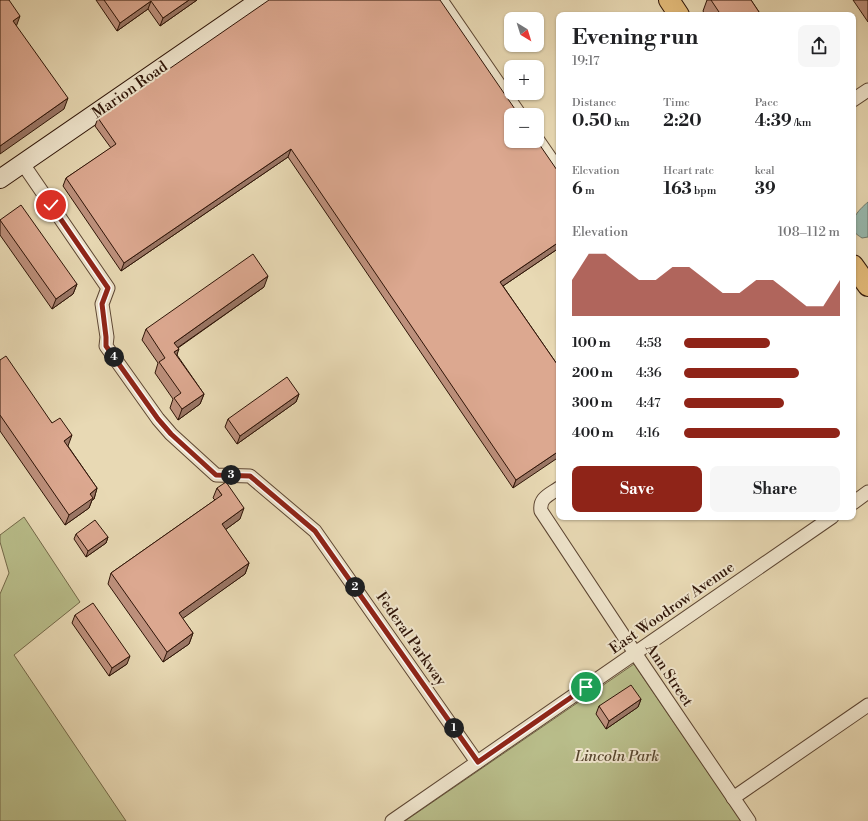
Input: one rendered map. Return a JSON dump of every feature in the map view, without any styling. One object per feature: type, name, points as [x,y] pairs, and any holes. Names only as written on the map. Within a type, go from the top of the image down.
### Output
[{"type":"main road","points":[[669,0],[677,12]]},
{"type":"street","name":"Marion Road","points":[[0,179],[260,0]]},
{"type":"street","points":[[441,0],[515,108]]},
{"type":"street","points":[[856,98],[868,90]]},
{"type":"street","points":[[543,148],[556,167]]},
{"type":"street","name":"Federal Parkway","points":[[23,164],[108,288],[102,304],[106,346],[158,419],[171,434],[216,475],[250,476],[315,531],[478,762]]},
{"type":"street","name":"Ann Street","points":[[556,490],[541,501],[541,511],[749,821]]},
{"type":"street","points":[[856,501],[868,492]]},
{"type":"street","name":"East Woodrow Avenue","points":[[392,821],[828,520]]},
{"type":"street","points":[[733,798],[868,705]]},
{"type":"green space","points":[[24,517],[80,602],[14,655],[126,821],[0,821],[0,594],[9,573],[0,542],[0,535]]},
{"type":"green space","name":"Lincoln Park","points":[[634,664],[741,821],[405,821]]},
{"type":"water","points":[[868,202],[868,237],[862,238],[856,233],[856,216]]},
{"type":"building","points":[[0,0],[9,0],[20,16],[13,21],[68,98],[0,146]]},
{"type":"building","points":[[104,0],[189,0],[163,18],[151,1],[120,23]]},
{"type":"building","points":[[269,0],[440,0],[504,93],[504,100],[509,100],[514,108],[504,108],[504,148],[542,148],[556,169],[556,244],[500,282],[556,363],[556,453],[516,480],[291,149],[124,263],[66,178],[116,144],[98,118]]},
{"type":"building","points":[[711,0],[751,0],[759,12],[719,12]]},
{"type":"building","points":[[21,205],[77,284],[56,299],[0,220]]},
{"type":"building","points":[[253,254],[268,276],[174,343],[179,349],[174,352],[204,394],[182,409],[174,398],[181,393],[159,362],[165,358],[146,329]]},
{"type":"building","points":[[6,356],[52,423],[60,418],[72,435],[64,441],[97,488],[90,494],[93,498],[69,515],[0,415],[0,360]]},
{"type":"building","points":[[287,377],[299,394],[240,436],[228,419]]},
{"type":"building","points":[[226,482],[244,508],[222,524],[249,563],[179,613],[193,633],[167,652],[111,573],[222,495],[217,488]]},
{"type":"building","points":[[95,520],[108,537],[88,551],[76,534]]},
{"type":"building","points":[[93,603],[130,656],[112,668],[75,615]]},
{"type":"building","points":[[631,685],[641,699],[609,721],[599,706]]},
{"type":"route","points":[[51,205],[108,288],[102,304],[106,346],[158,419],[171,434],[216,475],[250,476],[315,531],[478,762],[586,687]]}]
